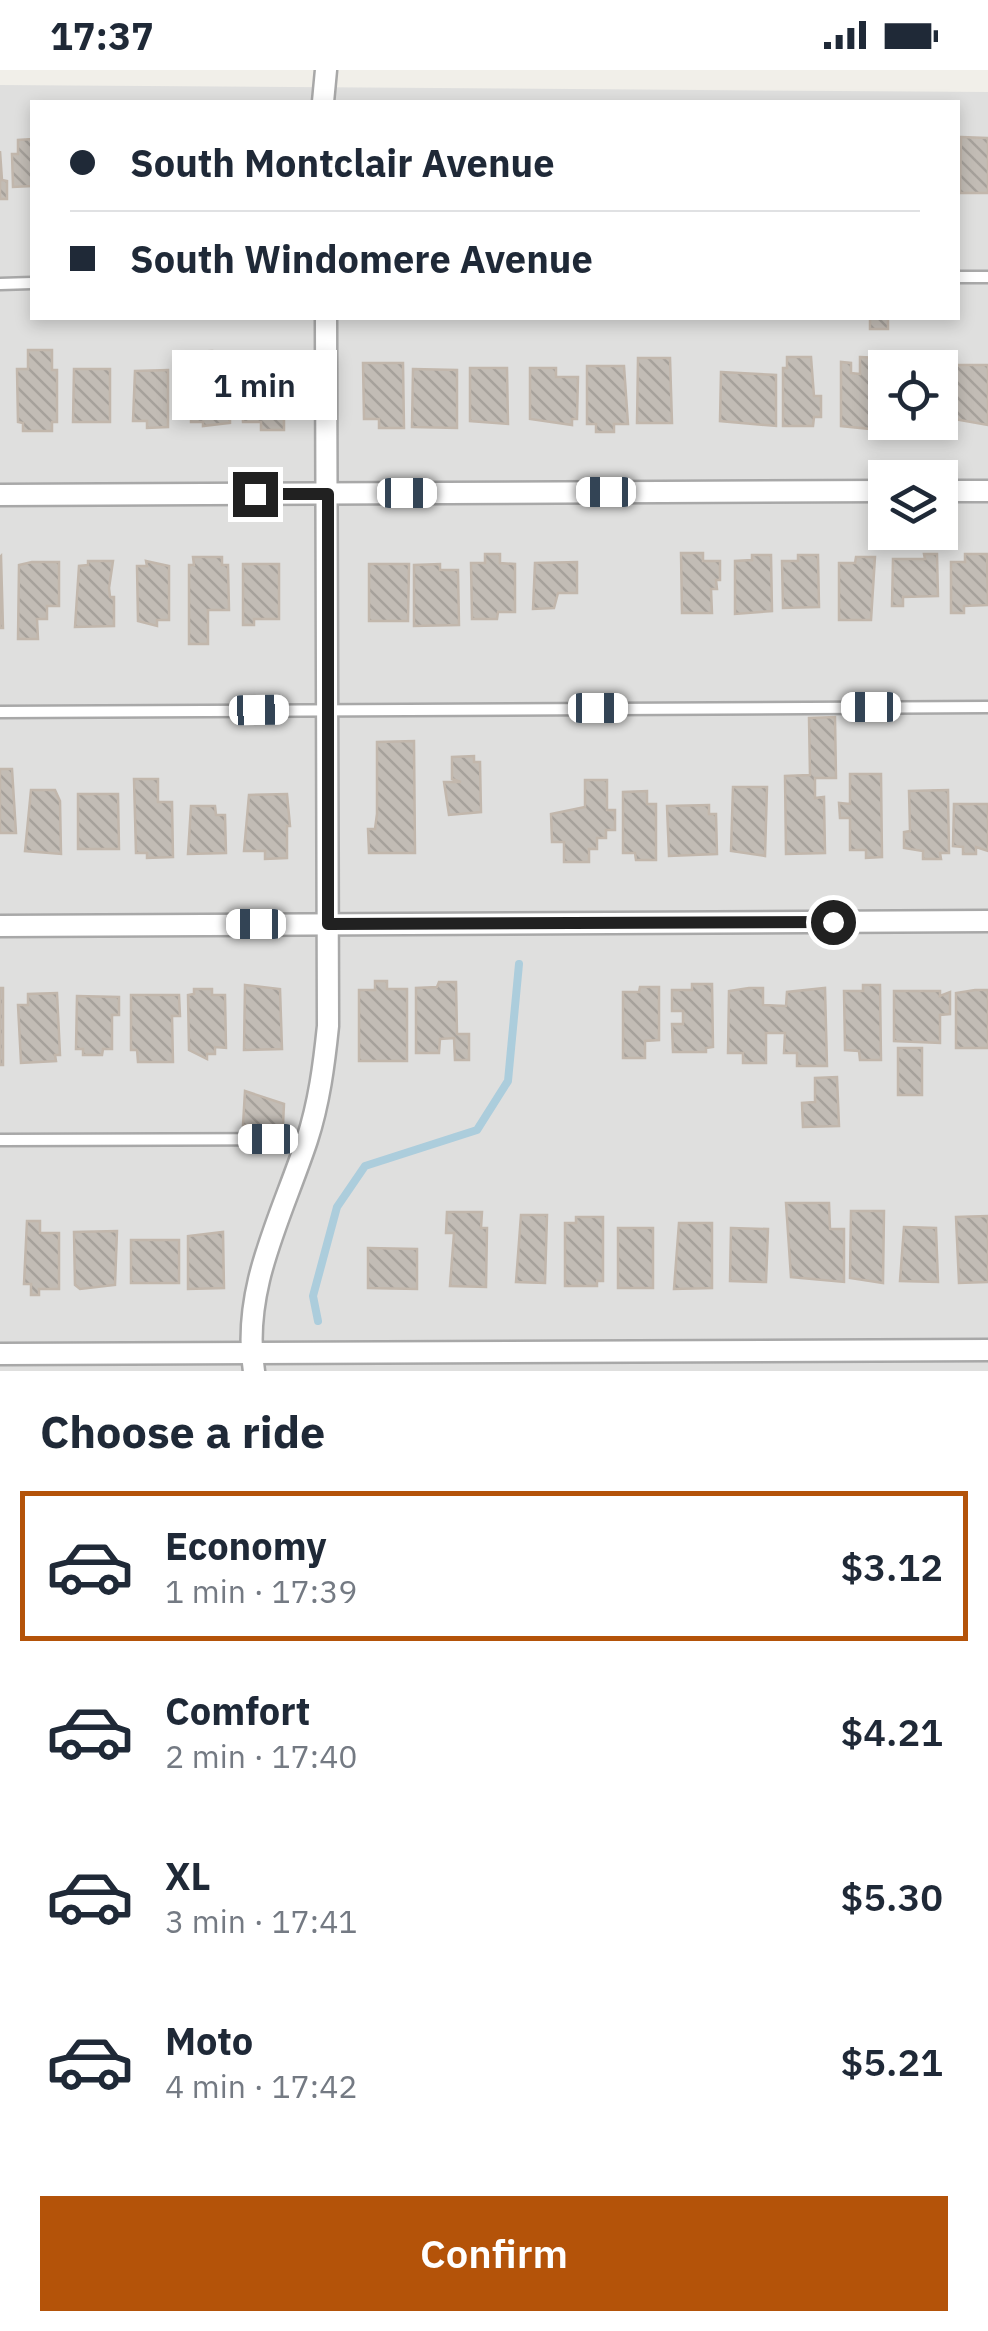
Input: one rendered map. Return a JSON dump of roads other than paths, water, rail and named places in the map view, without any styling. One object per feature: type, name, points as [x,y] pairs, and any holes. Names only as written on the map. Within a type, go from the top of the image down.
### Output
[{"type":"street","points":[[324,100],[326,70]]},
{"type":"street","points":[[253,1362],[251,1317],[262,1268],[322,1085],[328,1026],[326,320]]},
{"type":"street","points":[[958,491],[988,490]]},
{"type":"street","points":[[0,495],[868,491]]},
{"type":"street","points":[[0,926],[988,921]]},
{"type":"street","points":[[0,1354],[253,1362],[988,1350]]},
{"type":"lane","points":[[960,278],[988,277]]},
{"type":"lane","points":[[0,284],[30,284]]},
{"type":"lane","points":[[0,712],[988,707]]},
{"type":"lane","points":[[0,1140],[307,1139]]},
{"type":"waterway","points":[[318,1321],[313,1296],[337,1207],[365,1166],[477,1130],[508,1081],[519,964]]}]
